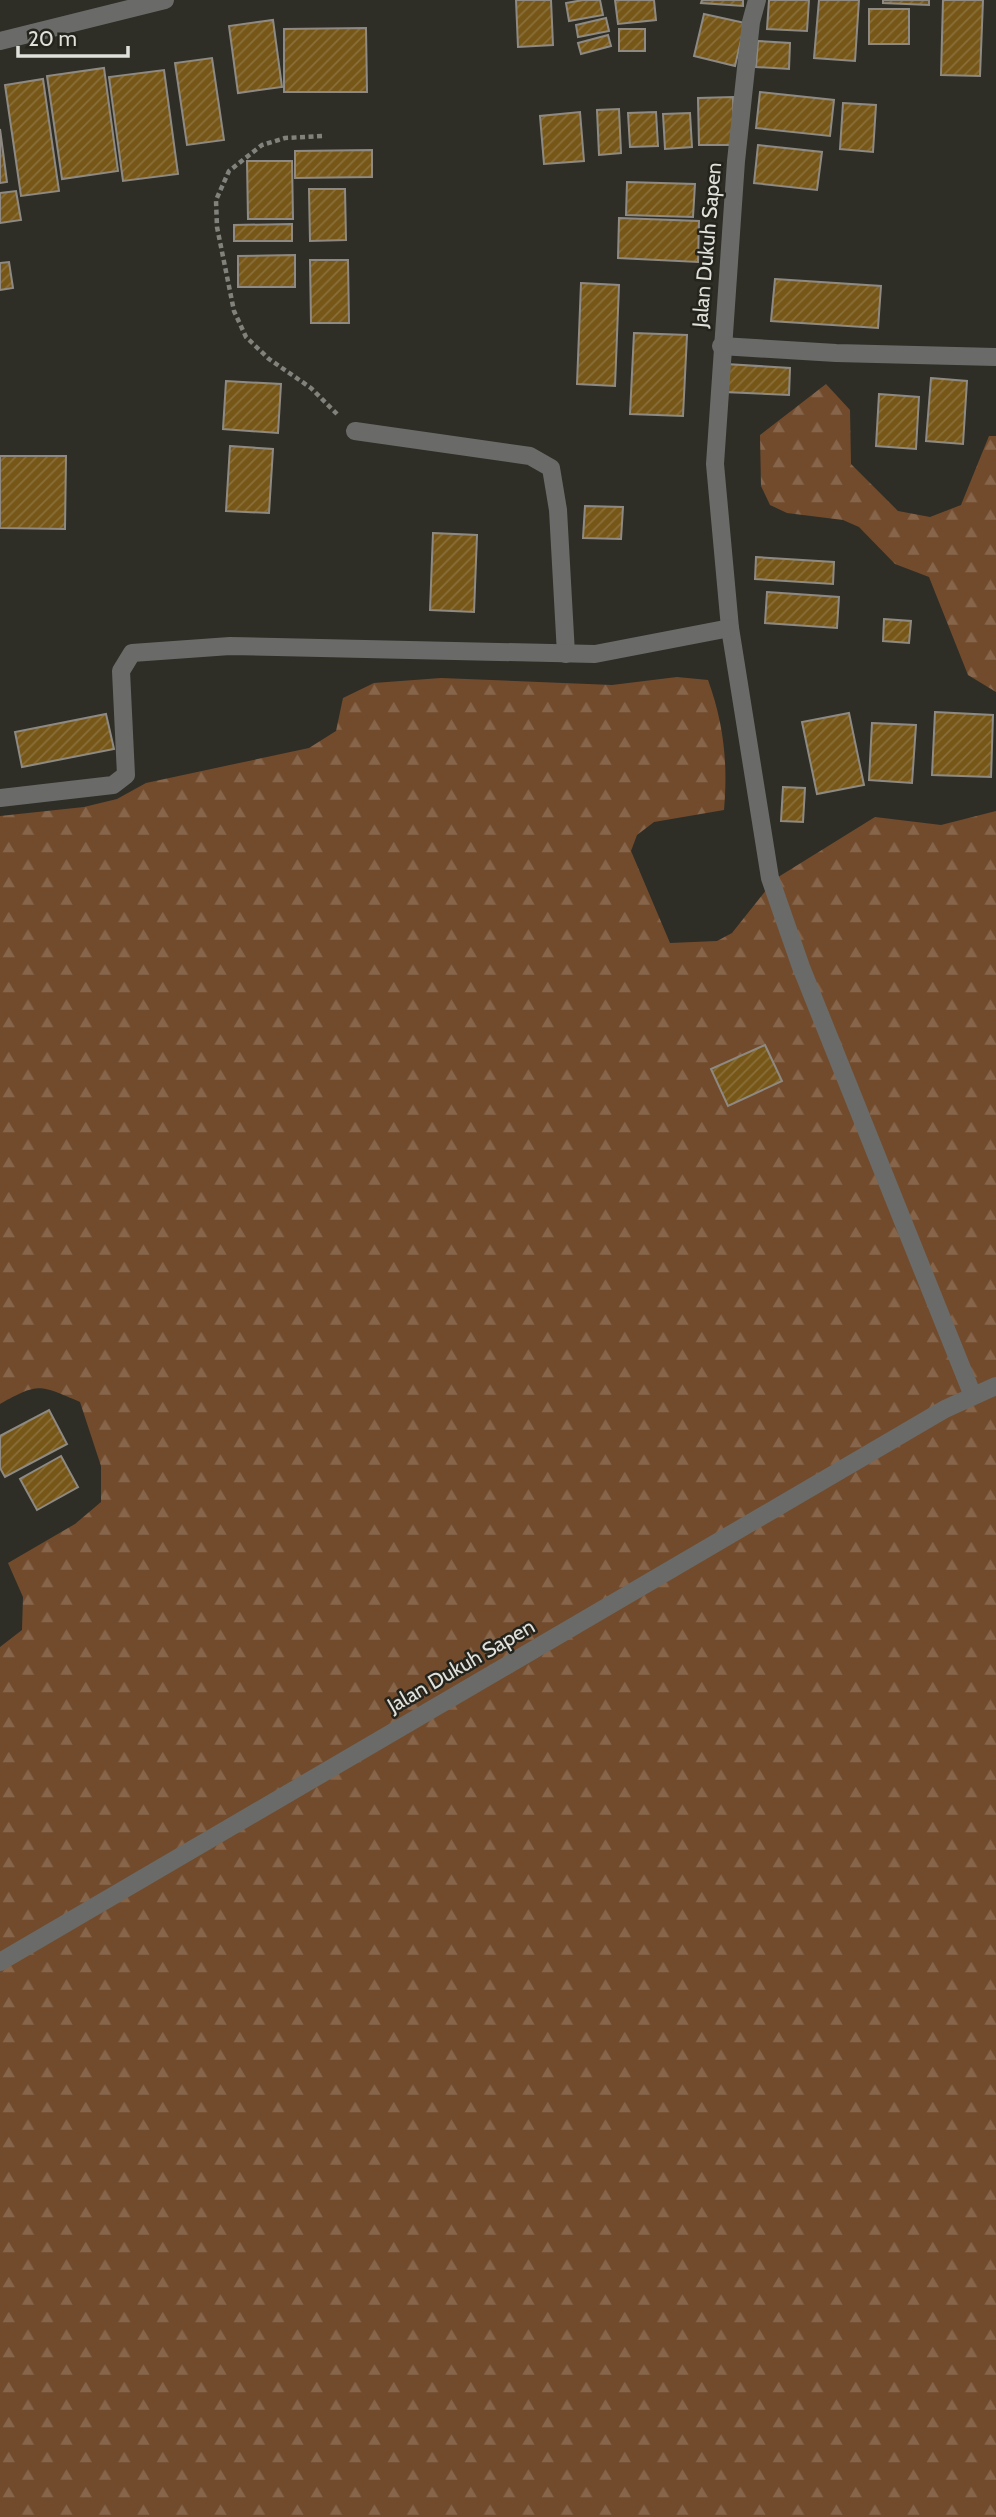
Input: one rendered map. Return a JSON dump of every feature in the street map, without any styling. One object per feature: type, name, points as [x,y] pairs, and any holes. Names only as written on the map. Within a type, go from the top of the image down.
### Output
[{"type":"street","name":"Jalan Dukuh Sapen","points":[[757,0],[751,22],[736,161],[721,346],[836,353],[996,357]]},
{"type":"street","points":[[0,41],[159,1]]},
{"type":"street","points":[[721,346],[715,464],[730,628],[770,878],[801,967],[974,1396]]},
{"type":"street","points":[[355,431],[530,456],[551,468],[558,510],[566,654]]},
{"type":"street","points":[[0,798],[113,785],[126,775],[121,671],[132,653],[230,646],[595,654],[730,628]]},
{"type":"street","name":"Jalan Dukuh Sapen","points":[[0,1962],[945,1409],[996,1386]]},
{"type":"path","points":[[322,136],[285,138],[262,145],[229,170],[216,200],[217,227],[234,311],[246,337],[269,359],[311,388],[355,431]]},
{"type":"green space","points":[[826,384],[850,410],[851,464],[898,511],[930,517],[961,505],[989,436],[996,436],[996,692],[968,675],[929,577],[895,564],[859,527],[843,520],[787,513],[770,505],[761,486],[760,435]]},
{"type":"green space","points":[[677,677],[708,680],[721,728],[725,793],[724,810],[654,822],[637,835],[631,851],[670,943],[717,941],[732,933],[775,879],[875,817],[941,825],[996,811],[996,2517],[0,2517],[0,1647],[22,1630],[23,1597],[8,1563],[75,1524],[101,1502],[101,1466],[80,1402],[40,1388],[24,1392],[0,1404],[0,816],[84,807],[117,799],[146,783],[309,748],[336,731],[343,698],[374,683],[441,678],[612,685]]},
{"type":"building","points":[[516,0],[551,0],[553,45],[518,47]]},
{"type":"building","points":[[600,0],[603,15],[569,21],[566,3]]},
{"type":"building","points":[[615,0],[654,0],[656,20],[618,24]]},
{"type":"building","points":[[702,0],[743,0],[743,6],[701,3]]},
{"type":"building","points":[[769,0],[809,0],[807,31],[767,29]]},
{"type":"building","points":[[819,0],[859,0],[855,61],[814,58]]},
{"type":"building","points":[[883,0],[929,0],[929,5],[883,3]]},
{"type":"building","points":[[943,0],[983,0],[980,76],[941,75]]},
{"type":"building","points":[[869,9],[909,9],[909,44],[869,44]]},
{"type":"building","points":[[704,14],[745,23],[735,66],[694,56]]},
{"type":"building","points":[[606,18],[609,31],[578,37],[576,25]]},
{"type":"building","points":[[273,20],[282,87],[238,93],[229,26]]},
{"type":"building","points":[[366,28],[367,92],[284,92],[284,29]]},
{"type":"building","points":[[619,29],[645,29],[645,51],[619,51]]},
{"type":"building","points":[[608,35],[611,46],[581,54],[578,43]]},
{"type":"building","points":[[758,41],[790,43],[789,69],[756,67]]},
{"type":"building","points":[[212,58],[224,140],[187,145],[175,63]]},
{"type":"building","points":[[104,68],[118,171],[62,179],[47,76]]},
{"type":"building","points":[[164,70],[178,174],[123,181],[109,77]]},
{"type":"building","points":[[43,79],[59,191],[21,196],[5,85]]},
{"type":"building","points":[[760,92],[834,100],[830,136],[756,128]]},
{"type":"building","points":[[733,97],[734,145],[699,145],[698,98]]},
{"type":"building","points":[[843,103],[876,105],[873,152],[840,149]]},
{"type":"building","points":[[619,109],[621,153],[599,155],[597,110]]},
{"type":"building","points":[[580,112],[584,161],[544,164],[540,116]]},
{"type":"building","points":[[656,112],[658,146],[630,147],[628,113]]},
{"type":"building","points":[[690,113],[692,147],[665,149],[663,114]]},
{"type":"building","points":[[0,129],[7,182],[0,183]]},
{"type":"building","points":[[758,145],[822,152],[817,190],[754,183]]},
{"type":"building","points":[[372,150],[372,177],[295,178],[295,151]]},
{"type":"building","points":[[247,161],[292,161],[293,219],[248,219]]},
{"type":"building","points":[[627,182],[695,184],[693,217],[626,215]]},
{"type":"building","points":[[309,189],[345,189],[346,240],[310,241]]},
{"type":"building","points":[[16,191],[21,220],[0,223],[0,193]]},
{"type":"building","points":[[619,218],[699,221],[698,262],[618,258]]},
{"type":"building","points":[[292,224],[292,241],[234,241],[234,225]]},
{"type":"building","points":[[295,255],[295,287],[238,287],[238,256]]},
{"type":"building","points":[[310,260],[348,260],[349,323],[311,323]]},
{"type":"building","points":[[9,262],[13,288],[0,290],[0,263]]},
{"type":"building","points":[[775,279],[881,286],[878,328],[771,321]]},
{"type":"building","points":[[581,283],[619,285],[615,386],[577,384]]},
{"type":"building","points":[[634,333],[687,335],[683,416],[630,414]]},
{"type":"building","points":[[726,364],[790,368],[789,395],[724,392]]},
{"type":"building","points":[[931,378],[967,381],[963,444],[926,441]]},
{"type":"building","points":[[226,381],[281,384],[278,433],[223,429]]},
{"type":"building","points":[[879,394],[919,397],[916,449],[876,446]]},
{"type":"building","points":[[230,446],[273,449],[269,513],[226,511]]},
{"type":"building","points":[[0,456],[66,456],[65,529],[0,528]]},
{"type":"building","points":[[585,506],[623,507],[621,539],[583,538]]},
{"type":"building","points":[[433,533],[477,535],[474,612],[430,610]]},
{"type":"building","points":[[756,557],[834,562],[833,584],[755,579]]},
{"type":"building","points":[[767,592],[839,597],[837,628],[765,623]]},
{"type":"building","points":[[884,619],[911,621],[909,643],[883,641]]},
{"type":"building","points":[[935,712],[993,715],[991,777],[932,775]]},
{"type":"building","points":[[849,713],[864,785],[817,794],[802,722]]},
{"type":"building","points":[[106,714],[114,749],[22,767],[15,732]]},
{"type":"building","points":[[872,723],[916,725],[912,783],[869,780]]},
{"type":"building","points":[[783,787],[805,788],[803,822],[781,821]]},
{"type":"building","points":[[765,1045],[782,1081],[728,1106],[711,1069]]},
{"type":"building","points":[[49,1410],[67,1444],[5,1477],[0,1468],[0,1436]]},
{"type":"building","points":[[61,1456],[78,1487],[37,1510],[20,1479]]}]
